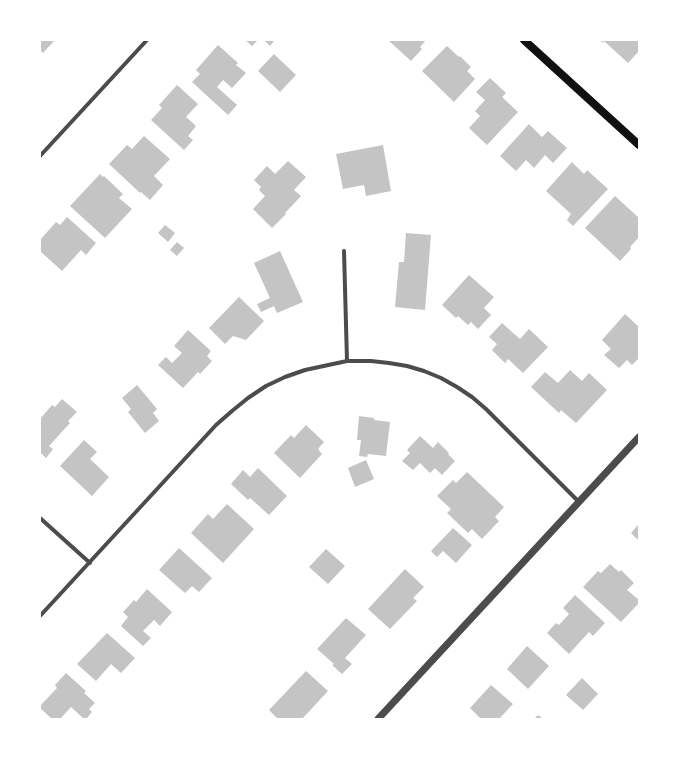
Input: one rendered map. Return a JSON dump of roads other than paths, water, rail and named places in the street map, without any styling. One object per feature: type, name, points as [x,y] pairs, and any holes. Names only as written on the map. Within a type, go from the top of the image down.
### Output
[{"type":"main road","points":[[524,40],[639,145]]},
{"type":"street","points":[[40,156],[147,40]]},
{"type":"street","points":[[344,251],[347,361]]},
{"type":"street","points":[[40,616],[216,426],[232,411],[266,386],[285,377],[305,370],[347,361],[383,362],[407,366],[441,378],[457,387],[486,409],[579,502]]},
{"type":"street","points":[[378,719],[639,437]]},
{"type":"street","points":[[40,518],[90,563]]}]
